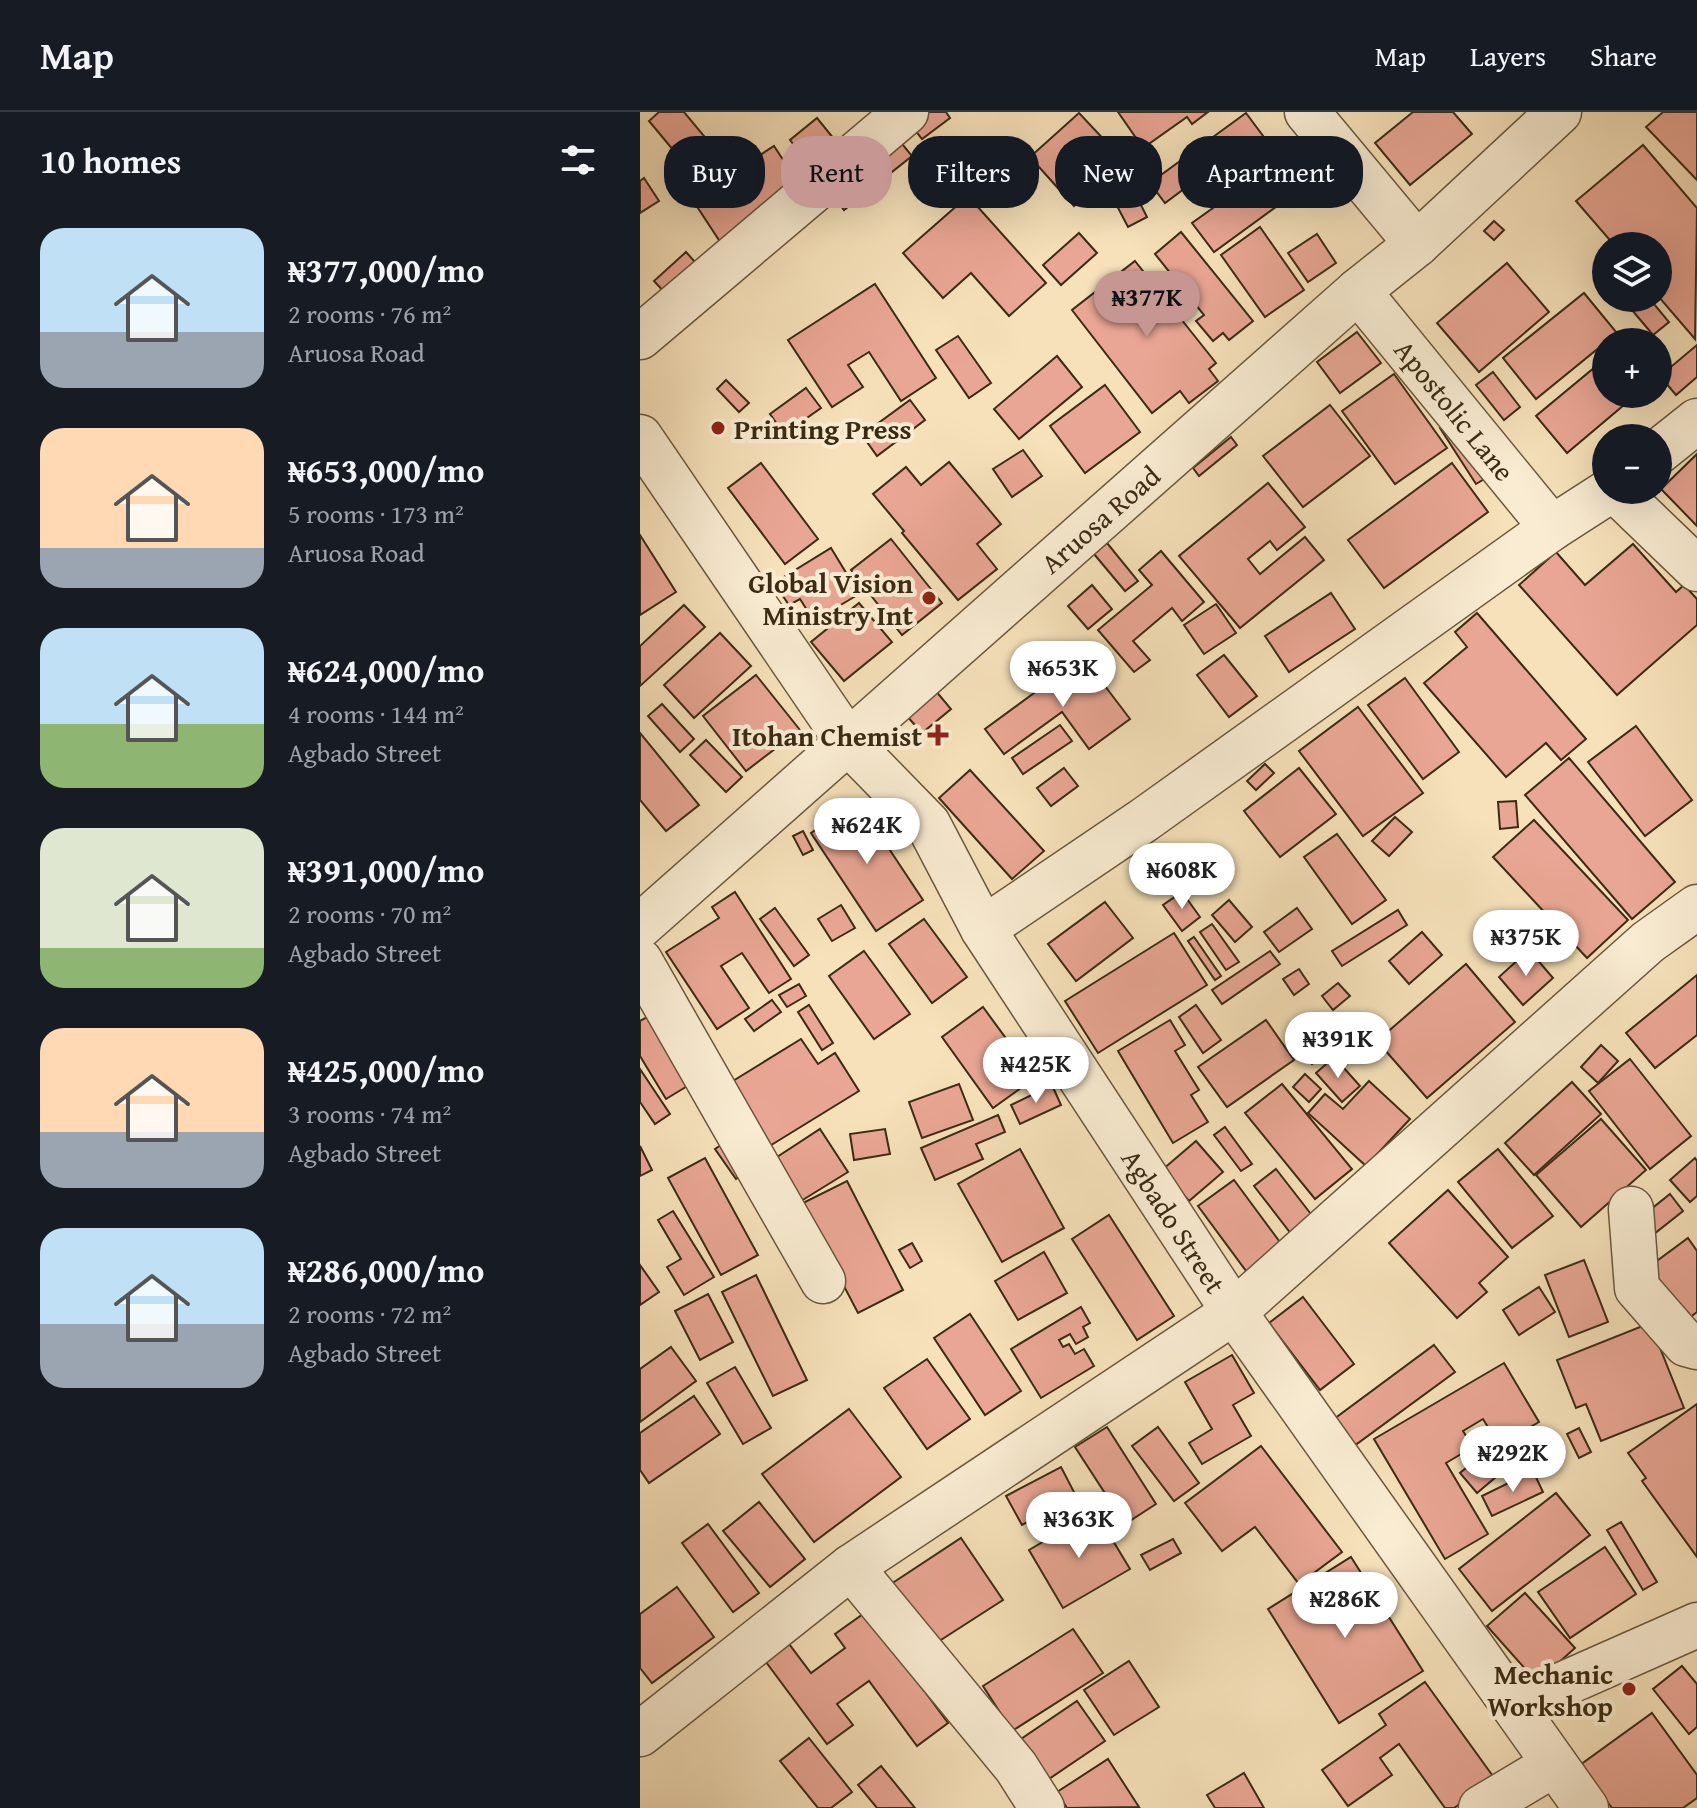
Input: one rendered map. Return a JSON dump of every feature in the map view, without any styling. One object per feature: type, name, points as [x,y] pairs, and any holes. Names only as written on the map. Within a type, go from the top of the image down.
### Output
[{"type":"street","points":[[640,337],[906,112]]},
{"type":"street","points":[[1307,112],[1417,244]]},
{"type":"street","name":"Aruosa Road","points":[[640,926],[1358,291],[1417,244],[1559,112]]},
{"type":"street","name":"Apostolic Lane","points":[[1358,291],[1552,528]]},
{"type":"street","points":[[1672,441],[1697,421]]},
{"type":"street","name":"Agbado Street","points":[[640,437],[848,742],[928,824],[983,929],[1234,1312],[1586,1808]]},
{"type":"street","points":[[983,929],[1144,820],[1552,528],[1592,503]]},
{"type":"street","points":[[1628,504],[1697,569]]},
{"type":"street","points":[[640,1734],[851,1567],[1234,1312],[1648,942],[1697,907]]},
{"type":"street","points":[[640,961],[823,1281]]},
{"type":"street","points":[[1631,1209],[1637,1288],[1686,1344],[1697,1347]]},
{"type":"street","points":[[851,1567],[1016,1767],[1042,1808]]},
{"type":"street","points":[[1514,1706],[1697,1625]]},
{"type":"street","points":[[1481,1808],[1553,1765]]},
{"type":"building","points":[[659,112],[684,112],[704,136],[664,136],[664,139],[649,121]]},
{"type":"building","points":[[901,112],[946,112],[950,118],[926,136],[920,136]]},
{"type":"building","points":[[1118,112],[1208,112],[1192,124],[1187,117],[1160,136],[1135,136]]},
{"type":"building","points":[[1413,112],[1453,112],[1472,134],[1410,185],[1375,143]]},
{"type":"building","points":[[1663,112],[1697,112],[1697,180],[1646,127]]},
{"type":"building","points":[[877,113],[908,151],[908,159],[892,172],[892,136],[848,136]]},
{"type":"building","points":[[1079,113],[1101,136],[1055,136],[1055,185],[1039,167],[1039,149]]},
{"type":"building","points":[[1246,113],[1263,136],[1214,136]]},
{"type":"building","points":[[817,118],[832,136],[795,136]]},
{"type":"building","points":[[1643,145],[1697,208],[1695,339],[1672,312],[1672,232],[1603,232],[1576,201]]},
{"type":"building","points":[[774,146],[781,157],[781,208],[815,208],[818,213],[736,266],[698,208],[765,208],[765,152]]},
{"type":"building","points":[[1178,163],[1178,193],[1165,203],[1162,199],[1162,174]]},
{"type":"building","points":[[644,178],[659,201],[640,213],[640,181]]},
{"type":"building","points":[[954,208],[979,208],[1046,283],[1009,316],[971,273],[943,298],[903,253]]},
{"type":"building","points":[[1118,208],[1142,208],[1147,217],[1128,227]]},
{"type":"building","points":[[1213,208],[1274,208],[1214,252],[1192,223]]},
{"type":"building","points":[[1494,221],[1504,230],[1494,240],[1484,231]]},
{"type":"building","points":[[1260,227],[1304,290],[1265,317],[1221,255]]},
{"type":"building","points":[[1181,232],[1253,321],[1229,340],[1223,333],[1213,341],[1196,321],[1204,315],[1155,254]]},
{"type":"building","points":[[1079,233],[1097,253],[1061,285],[1043,265]]},
{"type":"building","points":[[1317,234],[1336,263],[1308,282],[1288,253]]},
{"type":"building","points":[[686,252],[721,291],[689,319],[654,281]]},
{"type":"building","points":[[1135,261],[1216,363],[1209,369],[1218,381],[1189,403],[1180,391],[1152,413],[1072,310]]},
{"type":"building","points":[[1507,263],[1549,312],[1479,372],[1437,323]]},
{"type":"building","points":[[875,284],[936,378],[901,401],[869,352],[848,365],[863,387],[832,407],[788,340]]},
{"type":"building","points":[[1584,293],[1592,303],[1592,312],[1600,312],[1613,328],[1592,328],[1592,353],[1536,399],[1503,358]]},
{"type":"building","points":[[1634,312],[1661,312],[1669,322],[1662,328],[1647,328]]},
{"type":"building","points":[[1357,332],[1381,363],[1340,393],[1317,362]]},
{"type":"building","points":[[958,336],[991,383],[969,398],[936,350]]},
{"type":"building","points":[[1697,345],[1697,377],[1676,395],[1672,390],[1672,366]]},
{"type":"building","points":[[1057,356],[1082,387],[1019,439],[994,409]]},
{"type":"building","points":[[1592,370],[1592,408],[1620,408],[1601,424],[1592,424],[1592,432],[1567,453],[1536,416]]},
{"type":"building","points":[[1493,372],[1520,407],[1504,420],[1476,385]]},
{"type":"building","points":[[1394,374],[1447,448],[1395,484],[1342,411]]},
{"type":"building","points":[[726,380],[749,403],[739,412],[717,389]]},
{"type":"building","points":[[1105,385],[1140,432],[1085,473],[1050,426]]},
{"type":"building","points":[[806,388],[821,408],[784,434],[770,414]]},
{"type":"building","points":[[910,400],[925,420],[877,456],[862,435]]},
{"type":"building","points":[[1330,405],[1370,456],[1303,507],[1263,456]]},
{"type":"building","points":[[1464,413],[1501,469],[1476,484],[1440,428]]},
{"type":"building","points":[[1231,437],[1237,445],[1199,476],[1193,468]]},
{"type":"building","points":[[1023,450],[1042,476],[1012,497],[993,469]]},
{"type":"building","points":[[1697,454],[1697,526],[1672,500],[1672,478]]},
{"type":"building","points":[[949,462],[1001,524],[977,544],[997,569],[958,600],[873,494],[906,467],[921,485]]},
{"type":"building","points":[[761,463],[818,539],[785,564],[728,488]]},
{"type":"building","points":[[1452,463],[1488,512],[1384,588],[1348,540]]},
{"type":"building","points":[[1268,483],[1305,527],[1277,550],[1270,541],[1248,559],[1260,574],[1305,537],[1324,560],[1240,628],[1179,556]]},
{"type":"building","points":[[640,535],[676,592],[640,615]]},
{"type":"building","points":[[891,539],[942,603],[902,635],[851,570]]},
{"type":"building","points":[[1107,543],[1138,581],[1125,591],[1094,554]]},
{"type":"building","points":[[1633,544],[1676,592],[1684,585],[1697,599],[1697,625],[1617,695],[1519,585],[1556,552],[1585,585]]},
{"type":"building","points":[[831,548],[859,594],[814,621],[800,599],[789,605],[774,583]]},
{"type":"building","points":[[1161,551],[1204,602],[1182,621],[1172,608],[1133,641],[1150,660],[1134,672],[1098,630],[1152,585],[1139,570]]},
{"type":"building","points":[[1092,585],[1112,609],[1088,629],[1068,606]]},
{"type":"building","points":[[1331,593],[1355,629],[1289,672],[1265,636]]},
{"type":"building","points":[[859,603],[892,642],[844,681],[811,642]]},
{"type":"building","points":[[1216,604],[1236,633],[1204,654],[1184,625]]},
{"type":"building","points":[[684,605],[705,627],[640,686],[640,646]]},
{"type":"building","points":[[1477,613],[1586,739],[1561,760],[1546,743],[1506,777],[1424,683],[1467,647],[1455,632]]},
{"type":"building","points":[[720,633],[751,666],[694,718],[664,685]]},
{"type":"building","points":[[1224,655],[1257,696],[1229,717],[1197,675]]},
{"type":"building","points":[[1083,657],[1130,719],[1089,749],[1062,712],[1004,754],[985,729]]},
{"type":"building","points":[[756,675],[800,730],[746,771],[703,716]]},
{"type":"building","points":[[1405,678],[1459,752],[1423,779],[1368,705]]},
{"type":"building","points":[[935,690],[951,709],[922,733],[906,715]]},
{"type":"building","points":[[662,704],[694,739],[680,752],[648,716]]},
{"type":"building","points":[[1358,707],[1423,793],[1363,836],[1299,751]]},
{"type":"building","points":[[1060,725],[1072,741],[1023,774],[1012,758]]},
{"type":"building","points":[[1636,726],[1692,800],[1645,836],[1588,762]]},
{"type":"building","points":[[640,733],[699,805],[666,831],[640,800]]},
{"type":"building","points":[[706,740],[742,777],[726,792],[690,755]]},
{"type":"building","points":[[1569,758],[1675,882],[1632,919],[1525,795]]},
{"type":"building","points":[[1265,764],[1274,773],[1256,790],[1247,781]]},
{"type":"building","points":[[1064,768],[1078,786],[1051,806],[1037,788]]},
{"type":"building","points":[[1299,768],[1336,814],[1280,857],[1244,811]]},
{"type":"building","points":[[970,770],[1044,851],[1012,879],[939,798]]},
{"type":"building","points":[[1516,801],[1518,827],[1500,829],[1498,802]]},
{"type":"building","points":[[858,802],[923,900],[876,931],[811,833]]},
{"type":"building","points":[[1395,817],[1412,832],[1389,856],[1372,841]]},
{"type":"building","points":[[1534,820],[1628,920],[1587,958],[1493,857]]},
{"type":"building","points":[[803,831],[813,850],[803,855],[793,836]]},
{"type":"building","points":[[1337,834],[1386,900],[1352,924],[1304,857]]},
{"type":"building","points":[[735,892],[791,979],[769,993],[742,953],[721,966],[749,1008],[717,1029],[666,952],[719,918],[712,907]]},
{"type":"building","points":[[1182,892],[1200,917],[1182,931],[1163,905]]},
{"type":"building","points":[[1229,900],[1252,927],[1235,942],[1212,915]]},
{"type":"building","points":[[1105,902],[1133,938],[1076,981],[1048,944]]},
{"type":"building","points":[[841,905],[855,928],[832,941],[818,919]]},
{"type":"building","points":[[775,908],[809,955],[794,966],[760,919]]},
{"type":"building","points":[[1297,908],[1312,929],[1279,952],[1264,932]]},
{"type":"building","points":[[1398,910],[1407,925],[1342,966],[1332,951]]},
{"type":"building","points":[[924,919],[967,977],[932,1003],[889,944]]},
{"type":"building","points":[[1212,924],[1239,962],[1226,970],[1200,932]]},
{"type":"building","points":[[1422,932],[1442,955],[1409,984],[1389,961]]},
{"type":"building","points":[[1174,933],[1207,985],[1098,1053],[1065,1001]]},
{"type":"building","points":[[1194,937],[1221,976],[1215,980],[1188,941]]},
{"type":"building","points":[[1529,950],[1553,978],[1523,1005],[1499,977]]},
{"type":"building","points":[[864,951],[910,1014],[874,1039],[829,976]]},
{"type":"building","points":[[1270,951],[1280,964],[1222,1004],[1212,990]]},
{"type":"building","points":[[1466,964],[1515,1022],[1427,1098],[1377,1041]]},
{"type":"building","points":[[1299,969],[1309,984],[1294,995],[1283,979]]},
{"type":"building","points":[[1697,975],[1697,1035],[1655,1068],[1626,1033]]},
{"type":"building","points":[[1338,983],[1350,996],[1333,1010],[1322,996]]},
{"type":"building","points":[[799,984],[806,996],[787,1007],[779,995]]},
{"type":"building","points":[[772,1000],[781,1012],[754,1031],[745,1019]]},
{"type":"building","points":[[809,1005],[833,1043],[822,1050],[798,1012]]},
{"type":"building","points":[[1196,1005],[1221,1040],[1203,1053],[1179,1017]]},
{"type":"building","points":[[983,1007],[1035,1078],[993,1108],[942,1037]]},
{"type":"building","points":[[658,1011],[699,1079],[666,1099],[640,1056],[640,1021]]},
{"type":"building","points":[[1170,1020],[1185,1045],[1175,1051],[1199,1090],[1191,1095],[1208,1122],[1173,1143],[1118,1051]]},
{"type":"building","points":[[1266,1020],[1294,1060],[1227,1107],[1198,1067]]},
{"type":"building","points":[[1332,1033],[1338,1040],[1312,1064],[1306,1057]]},
{"type":"building","points":[[801,1039],[818,1064],[835,1053],[859,1091],[768,1147],[728,1084]]},
{"type":"building","points":[[1601,1045],[1618,1061],[1598,1083],[1581,1067]]},
{"type":"building","points":[[1334,1057],[1360,1086],[1342,1102],[1316,1073]]},
{"type":"building","points":[[1630,1059],[1691,1136],[1650,1169],[1589,1091]]},
{"type":"building","points":[[640,1069],[670,1114],[655,1124],[640,1102]]},
{"type":"building","points":[[1305,1074],[1321,1089],[1309,1102],[1293,1087]]},
{"type":"building","points":[[1369,1081],[1410,1119],[1366,1166],[1308,1113],[1325,1094],[1343,1109]]},
{"type":"building","points":[[1572,1082],[1601,1114],[1534,1175],[1505,1143]]},
{"type":"building","points":[[959,1084],[973,1120],[922,1138],[909,1102]]},
{"type":"building","points":[[1282,1084],[1352,1169],[1315,1199],[1245,1113]]},
{"type":"building","points":[[1052,1085],[1061,1105],[1020,1124],[1011,1105]]},
{"type":"building","points":[[998,1115],[1005,1132],[976,1144],[983,1159],[935,1180],[921,1148]]},
{"type":"building","points":[[1601,1119],[1646,1170],[1581,1227],[1536,1175]]},
{"type":"building","points":[[1225,1127],[1252,1164],[1241,1171],[1214,1135]]},
{"type":"building","points":[[820,1129],[848,1172],[801,1201],[774,1159]]},
{"type":"building","points":[[885,1129],[890,1154],[854,1160],[850,1134]]},
{"type":"building","points":[[727,1141],[748,1169],[736,1179],[715,1149]]},
{"type":"building","points":[[1196,1141],[1223,1172],[1189,1201],[1162,1170]]},
{"type":"building","points":[[640,1146],[652,1170],[640,1176]]},
{"type":"building","points":[[1020,1149],[1064,1228],[1002,1262],[958,1184]]},
{"type":"building","points":[[1498,1149],[1553,1216],[1512,1248],[1458,1182]]},
{"type":"building","points":[[705,1158],[758,1255],[721,1275],[668,1178]]},
{"type":"building","points":[[1695,1158],[1697,1196],[1690,1202],[1670,1180]]},
{"type":"building","points":[[1276,1169],[1314,1218],[1292,1235],[1254,1186]]},
{"type":"building","points":[[1234,1180],[1288,1253],[1252,1279],[1198,1206]]},
{"type":"building","points":[[847,1181],[903,1290],[858,1313],[801,1204]]},
{"type":"building","points":[[1448,1190],[1508,1257],[1479,1283],[1487,1292],[1457,1318],[1389,1243]]},
{"type":"building","points":[[1670,1194],[1683,1211],[1654,1234],[1640,1218]]},
{"type":"building","points":[[673,1211],[714,1277],[684,1295],[667,1267],[681,1259],[658,1220]]},
{"type":"building","points":[[1109,1215],[1174,1316],[1137,1340],[1072,1239]]},
{"type":"building","points":[[1688,1238],[1697,1251],[1697,1312],[1685,1321],[1646,1269]]},
{"type":"building","points":[[912,1243],[922,1261],[910,1268],[899,1250]]},
{"type":"building","points":[[1044,1252],[1067,1293],[1018,1320],[995,1281]]},
{"type":"building","points":[[1584,1260],[1608,1322],[1569,1337],[1545,1275]]},
{"type":"building","points":[[640,1265],[659,1292],[640,1305]]},
{"type":"building","points":[[756,1275],[807,1380],[773,1396],[722,1292]]},
{"type":"building","points":[[1539,1287],[1555,1312],[1519,1335],[1503,1310]]},
{"type":"building","points":[[708,1294],[733,1342],[700,1360],[675,1311]]},
{"type":"building","points":[[1303,1297],[1354,1364],[1320,1390],[1269,1323]]},
{"type":"building","points":[[1081,1307],[1090,1323],[1083,1327],[1088,1337],[1076,1344],[1070,1334],[1059,1340],[1063,1347],[1069,1344],[1075,1354],[1084,1349],[1094,1366],[1041,1398],[1011,1349]]},
{"type":"building","points":[[970,1314],[1021,1391],[985,1415],[934,1338]]},
{"type":"building","points":[[1650,1323],[1684,1408],[1601,1441],[1586,1404],[1576,1408],[1557,1360]]},
{"type":"building","points":[[1434,1345],[1455,1372],[1354,1446],[1334,1419]]},
{"type":"building","points":[[671,1347],[696,1381],[640,1422],[640,1369]]},
{"type":"building","points":[[1232,1355],[1254,1393],[1233,1405],[1251,1436],[1202,1464],[1189,1443],[1212,1429],[1185,1382]]},
{"type":"building","points":[[927,1359],[970,1419],[927,1449],[884,1388]]},
{"type":"building","points":[[1504,1363],[1539,1422],[1499,1445],[1483,1419],[1463,1431],[1473,1447],[1446,1463],[1488,1534],[1445,1559],[1374,1439]]},
{"type":"building","points":[[735,1367],[771,1428],[743,1444],[707,1383]]},
{"type":"building","points":[[694,1396],[720,1434],[649,1483],[640,1470],[640,1433]]},
{"type":"building","points":[[1697,1404],[1697,1557],[1642,1481],[1646,1478],[1628,1453]]},
{"type":"building","points":[[849,1409],[901,1477],[814,1542],[762,1474]]},
{"type":"building","points":[[1107,1427],[1156,1504],[1125,1524],[1075,1447]]},
{"type":"building","points":[[1158,1427],[1199,1483],[1174,1501],[1132,1446]]},
{"type":"building","points":[[1579,1428],[1591,1452],[1579,1458],[1567,1434]]},
{"type":"building","points":[[1494,1445],[1510,1465],[1477,1493],[1460,1473]]},
{"type":"building","points":[[1261,1446],[1342,1552],[1299,1584],[1255,1527],[1222,1551],[1185,1503]]},
{"type":"building","points":[[1061,1467],[1076,1496],[1022,1525],[1006,1496]]},
{"type":"building","points":[[1533,1471],[1543,1492],[1492,1516],[1482,1496]]},
{"type":"building","points":[[1556,1493],[1590,1535],[1492,1611],[1459,1569]]},
{"type":"building","points":[[759,1502],[805,1559],[770,1587],[723,1531]]},
{"type":"building","points":[[1095,1511],[1130,1569],[1063,1608],[1029,1550]]},
{"type":"building","points":[[1621,1522],[1657,1582],[1643,1590],[1607,1530]]},
{"type":"building","points":[[708,1524],[759,1593],[733,1612],[682,1543]]},
{"type":"building","points":[[961,1538],[1003,1600],[930,1647],[888,1586]]},
{"type":"building","points":[[1173,1539],[1181,1553],[1150,1570],[1141,1555]]},
{"type":"building","points":[[1605,1547],[1636,1594],[1570,1638],[1538,1592]]},
{"type":"building","points":[[1351,1557],[1423,1671],[1339,1723],[1268,1609]]},
{"type":"building","points":[[677,1587],[714,1637],[652,1683],[640,1668],[640,1614]]},
{"type":"building","points":[[1525,1593],[1575,1648],[1537,1682],[1487,1626]]},
{"type":"building","points":[[866,1612],[948,1723],[917,1746],[869,1681],[837,1704],[853,1725],[827,1744],[763,1658],[786,1640],[811,1673],[845,1648],[835,1634]]},
{"type":"building","points":[[1073,1629],[1103,1673],[1012,1731],[983,1686]]},
{"type":"building","points":[[1129,1661],[1159,1707],[1114,1735],[1084,1690]]},
{"type":"building","points":[[1682,1666],[1697,1684],[1697,1727],[1689,1734],[1653,1689]]},
{"type":"building","points":[[1425,1682],[1495,1779],[1454,1808],[1445,1808],[1399,1744],[1380,1758],[1392,1775],[1348,1806],[1322,1770],[1386,1725],[1379,1714]]},
{"type":"building","points":[[1077,1701],[1105,1741],[1046,1781],[1018,1741]]},
{"type":"building","points":[[1652,1713],[1697,1775],[1697,1798],[1683,1808],[1612,1808],[1580,1765]]},
{"type":"building","points":[[809,1738],[852,1792],[831,1808],[818,1808],[780,1761]]},
{"type":"building","points":[[1108,1759],[1139,1807],[1067,1808],[1057,1792]]},
{"type":"building","points":[[881,1766],[915,1808],[877,1808],[858,1785]]},
{"type":"building","points":[[1244,1773],[1264,1808],[1215,1808],[1207,1795]]},
{"type":"place","name":"Printing Press","points":[[718,428]]},
{"type":"place","name":"Global Vision Ministry Int","points":[[929,598]]},
{"type":"place","name":"Itohan Chemist","points":[[938,735]]},
{"type":"place","name":"Mechanic Workshop","points":[[1629,1689]]}]
